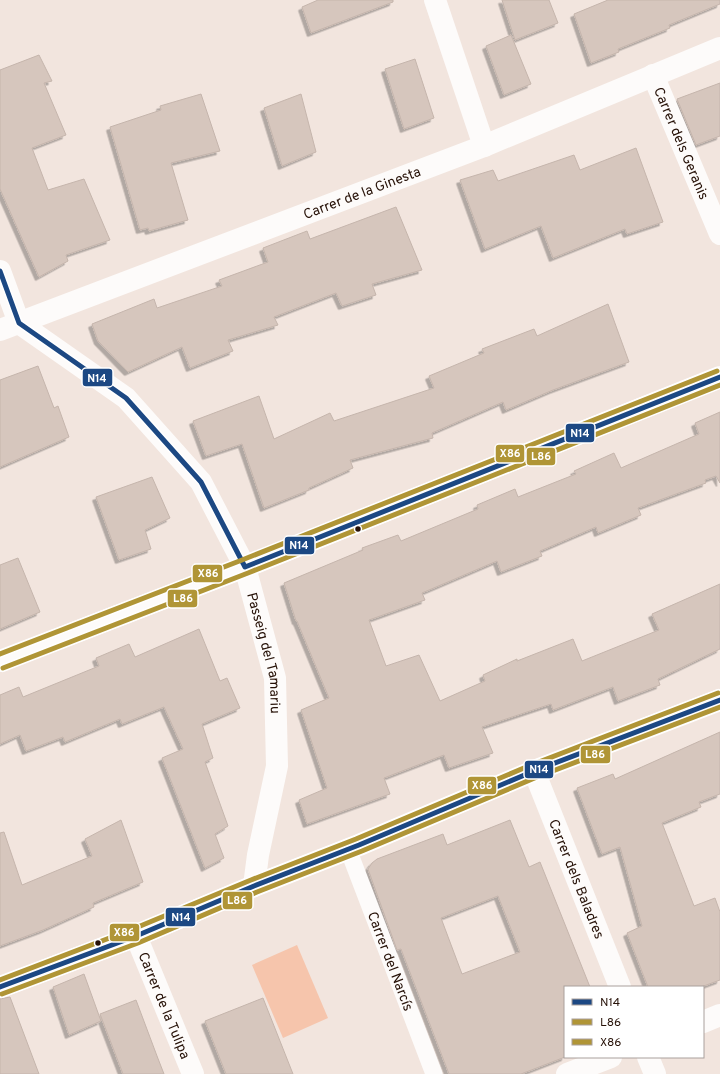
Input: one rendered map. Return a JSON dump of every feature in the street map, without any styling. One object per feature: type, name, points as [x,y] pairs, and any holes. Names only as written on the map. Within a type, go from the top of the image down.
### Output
[{"type":"street","points":[[435,0],[484,146]]},
{"type":"street","name":"Carrer de la Ginesta","points":[[9,326],[484,146],[720,48]]},
{"type":"street","name":"Carrer dels Geranis","points":[[653,75],[720,234]]},
{"type":"street","points":[[0,271],[9,326]]},
{"type":"street","name":"Passeig del Tamariu","points":[[9,326],[126,398],[201,482],[245,567],[275,678],[277,766],[258,855],[254,886]]},
{"type":"street","points":[[0,661],[245,567],[720,377]]},
{"type":"street","points":[[0,987],[136,936],[534,771],[720,700]]},
{"type":"street","name":"Carrer dels Baladres","points":[[534,771],[620,986]]},
{"type":"street","name":"Carrer del Narcís","points":[[348,849],[434,1074]]},
{"type":"street","name":"Carrer de la Tulipa","points":[[136,936],[193,1074]]},
{"type":"street","points":[[704,1022],[720,1015]]},
{"type":"street","points":[[567,1074],[608,1058]]},
{"type":"street","points":[[648,1058],[655,1074]]},
{"type":"shaded area","points":[[297,945],[328,1018],[283,1038],[252,965]]},
{"type":"building","points":[[318,0],[393,0],[393,2],[311,33],[302,7]]},
{"type":"building","points":[[502,0],[549,0],[558,23],[515,40]]},
{"type":"building","points":[[608,0],[720,0],[720,4],[669,25],[670,28],[618,49],[619,52],[591,63],[574,14]]},
{"type":"building","points":[[511,35],[531,84],[504,95],[486,46]]},
{"type":"building","points":[[39,55],[52,81],[44,83],[66,135],[32,148],[48,190],[84,179],[110,240],[66,255],[68,261],[39,277],[0,189],[0,70]]},
{"type":"building","points":[[415,59],[434,118],[404,129],[385,69]]},
{"type":"building","points":[[720,83],[720,136],[696,145],[677,99]]},
{"type":"building","points":[[201,94],[220,151],[171,163],[188,220],[149,231],[148,228],[140,230],[110,127],[161,110],[160,106]]},
{"type":"building","points":[[301,94],[316,152],[282,166],[264,108]]},
{"type":"building","points":[[636,148],[663,222],[627,234],[625,229],[553,258],[541,226],[485,249],[460,180],[493,170],[498,181],[574,155],[580,170]]},
{"type":"building","points":[[396,207],[422,270],[372,284],[376,295],[342,306],[336,293],[274,317],[278,325],[228,340],[233,351],[190,368],[182,347],[128,372],[98,341],[92,324],[154,299],[157,308],[222,286],[219,280],[268,262],[263,248],[307,231],[310,239]]},
{"type":"building","points":[[608,304],[629,362],[553,390],[506,410],[503,402],[432,433],[433,438],[350,460],[353,468],[309,488],[309,490],[264,508],[242,444],[206,456],[193,421],[259,396],[274,439],[330,413],[334,421],[434,388],[429,376],[484,353],[482,349],[534,329],[537,336]]},
{"type":"building","points":[[38,366],[54,408],[58,406],[69,437],[0,467],[0,380]]},
{"type":"building","points":[[720,412],[720,483],[716,476],[705,480],[706,483],[638,508],[641,515],[598,533],[596,527],[540,551],[542,556],[501,572],[497,561],[422,593],[425,600],[369,620],[386,666],[419,655],[440,701],[485,681],[483,675],[517,659],[517,661],[573,639],[582,661],[659,630],[652,614],[720,584],[720,649],[658,679],[660,685],[618,701],[613,687],[553,710],[551,704],[482,727],[493,753],[449,768],[444,755],[384,778],[390,794],[307,824],[299,800],[327,788],[301,710],[329,698],[296,621],[284,583],[363,550],[362,548],[398,535],[401,541],[478,509],[477,505],[515,489],[518,497],[576,474],[574,471],[614,453],[621,468],[699,434],[695,423]]},
{"type":"building","points":[[152,477],[170,518],[145,530],[151,549],[119,560],[96,497]]},
{"type":"building","points":[[18,558],[40,612],[0,629],[0,565]]},
{"type":"building","points":[[199,629],[220,681],[227,678],[240,708],[202,724],[213,758],[205,762],[228,826],[215,834],[224,858],[205,868],[162,758],[183,749],[164,707],[122,724],[120,719],[65,742],[63,737],[26,751],[20,735],[0,744],[0,695],[19,687],[23,697],[99,666],[96,658],[129,644],[135,657]]},
{"type":"building","points":[[720,732],[720,794],[699,802],[701,807],[662,823],[694,906],[715,898],[720,912],[720,980],[704,986],[648,986],[627,933],[642,926],[620,847],[602,854],[577,788],[613,774],[615,779]]},
{"type":"building","points":[[121,820],[143,882],[93,903],[94,907],[43,930],[0,946],[0,833],[4,832],[22,885],[92,856],[85,839]]},
{"type":"building","points":[[510,820],[529,867],[540,862],[590,986],[564,986],[564,1057],[521,1074],[449,1074],[401,949],[397,950],[368,869],[377,859],[443,834],[447,845]],"holes":[[[498,896],[520,952],[462,974],[441,918]]]},
{"type":"building","points":[[84,974],[101,1021],[69,1035],[53,987]]},
{"type":"building","points":[[10,997],[39,1074],[0,1074],[0,999]]},
{"type":"building","points":[[263,998],[293,1074],[226,1074],[205,1021]]},
{"type":"building","points":[[136,1000],[164,1074],[123,1074],[100,1014]]},
{"type":"transit line","name":"N14","points":[[0,271],[19,323],[126,398],[201,482],[245,567],[720,377]]},
{"type":"transit line","name":"X86","points":[[0,654],[242,560],[717,371]]},
{"type":"transit line","name":"L86","points":[[3,668],[248,573],[720,385]]},
{"type":"transit line","name":"X86","points":[[0,980],[133,929],[251,880],[356,839],[531,765],[718,693]]},
{"type":"transit line","name":"N14","points":[[0,987],[136,936],[254,886],[359,845],[534,771],[720,700]]},
{"type":"transit line","name":"L86","points":[[2,994],[138,943],[257,892],[362,851],[537,777],[720,707]]}]
